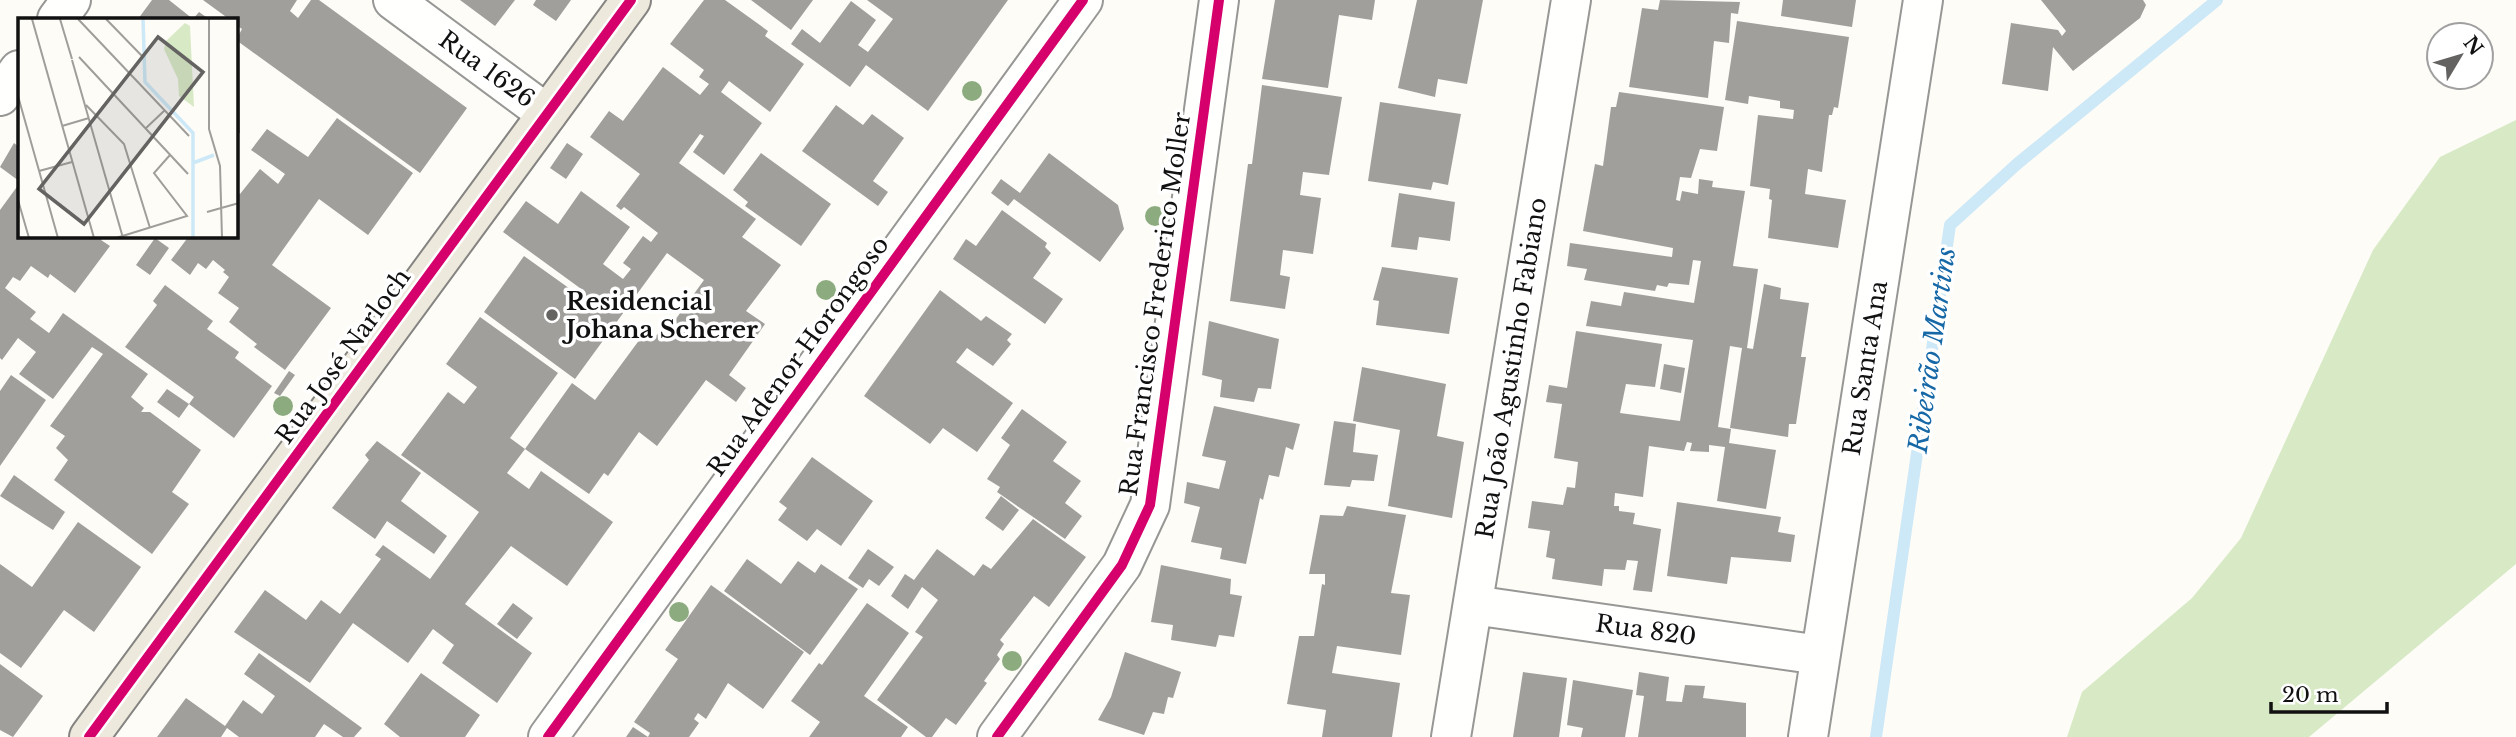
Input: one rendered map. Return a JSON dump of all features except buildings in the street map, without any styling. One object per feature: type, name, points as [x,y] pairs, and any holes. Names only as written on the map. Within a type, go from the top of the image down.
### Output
[{"type":"main road","name":"Rua José Narloch","points":[[89,737],[631,0]]},
{"type":"street","points":[[58,18],[71,0]]},
{"type":"street","name":"Rua 1626","points":[[393,0],[548,114]]},
{"type":"street","name":"Rua Adenor Horongoso","points":[[548,737],[1083,0]]},
{"type":"street","name":"Rua Francisco Frederico Moller","points":[[998,737],[1122,565],[1150,505],[1219,0]]},
{"type":"street","name":"Rua João Agustinho Fabiano","points":[[1451,737],[1572,0]]},
{"type":"street","name":"Rua Santa Ana","points":[[1808,737],[1923,0]]},
{"type":"street","points":[[0,96],[18,71]]},
{"type":"street","name":"Rua 820","points":[[1473,605],[1820,655]]},
{"type":"green space","points":[[2516,120],[2516,564],[2309,737],[2067,737],[2082,692],[2192,598],[2241,538],[2373,250],[2440,157]]},
{"type":"waterway","name":"Ribeirão Martins","points":[[1876,737],[1950,225],[2017,164],[2217,0]]},
{"type":"cycle path","points":[[89,737],[631,0]]},
{"type":"cycle path","points":[[548,737],[1083,0]]},
{"type":"cycle path","points":[[997,737],[1122,565],[1150,505],[1219,0]]},
{"type":"place","name":"Residencial Johana Scherer","points":[[552,315]]}]
